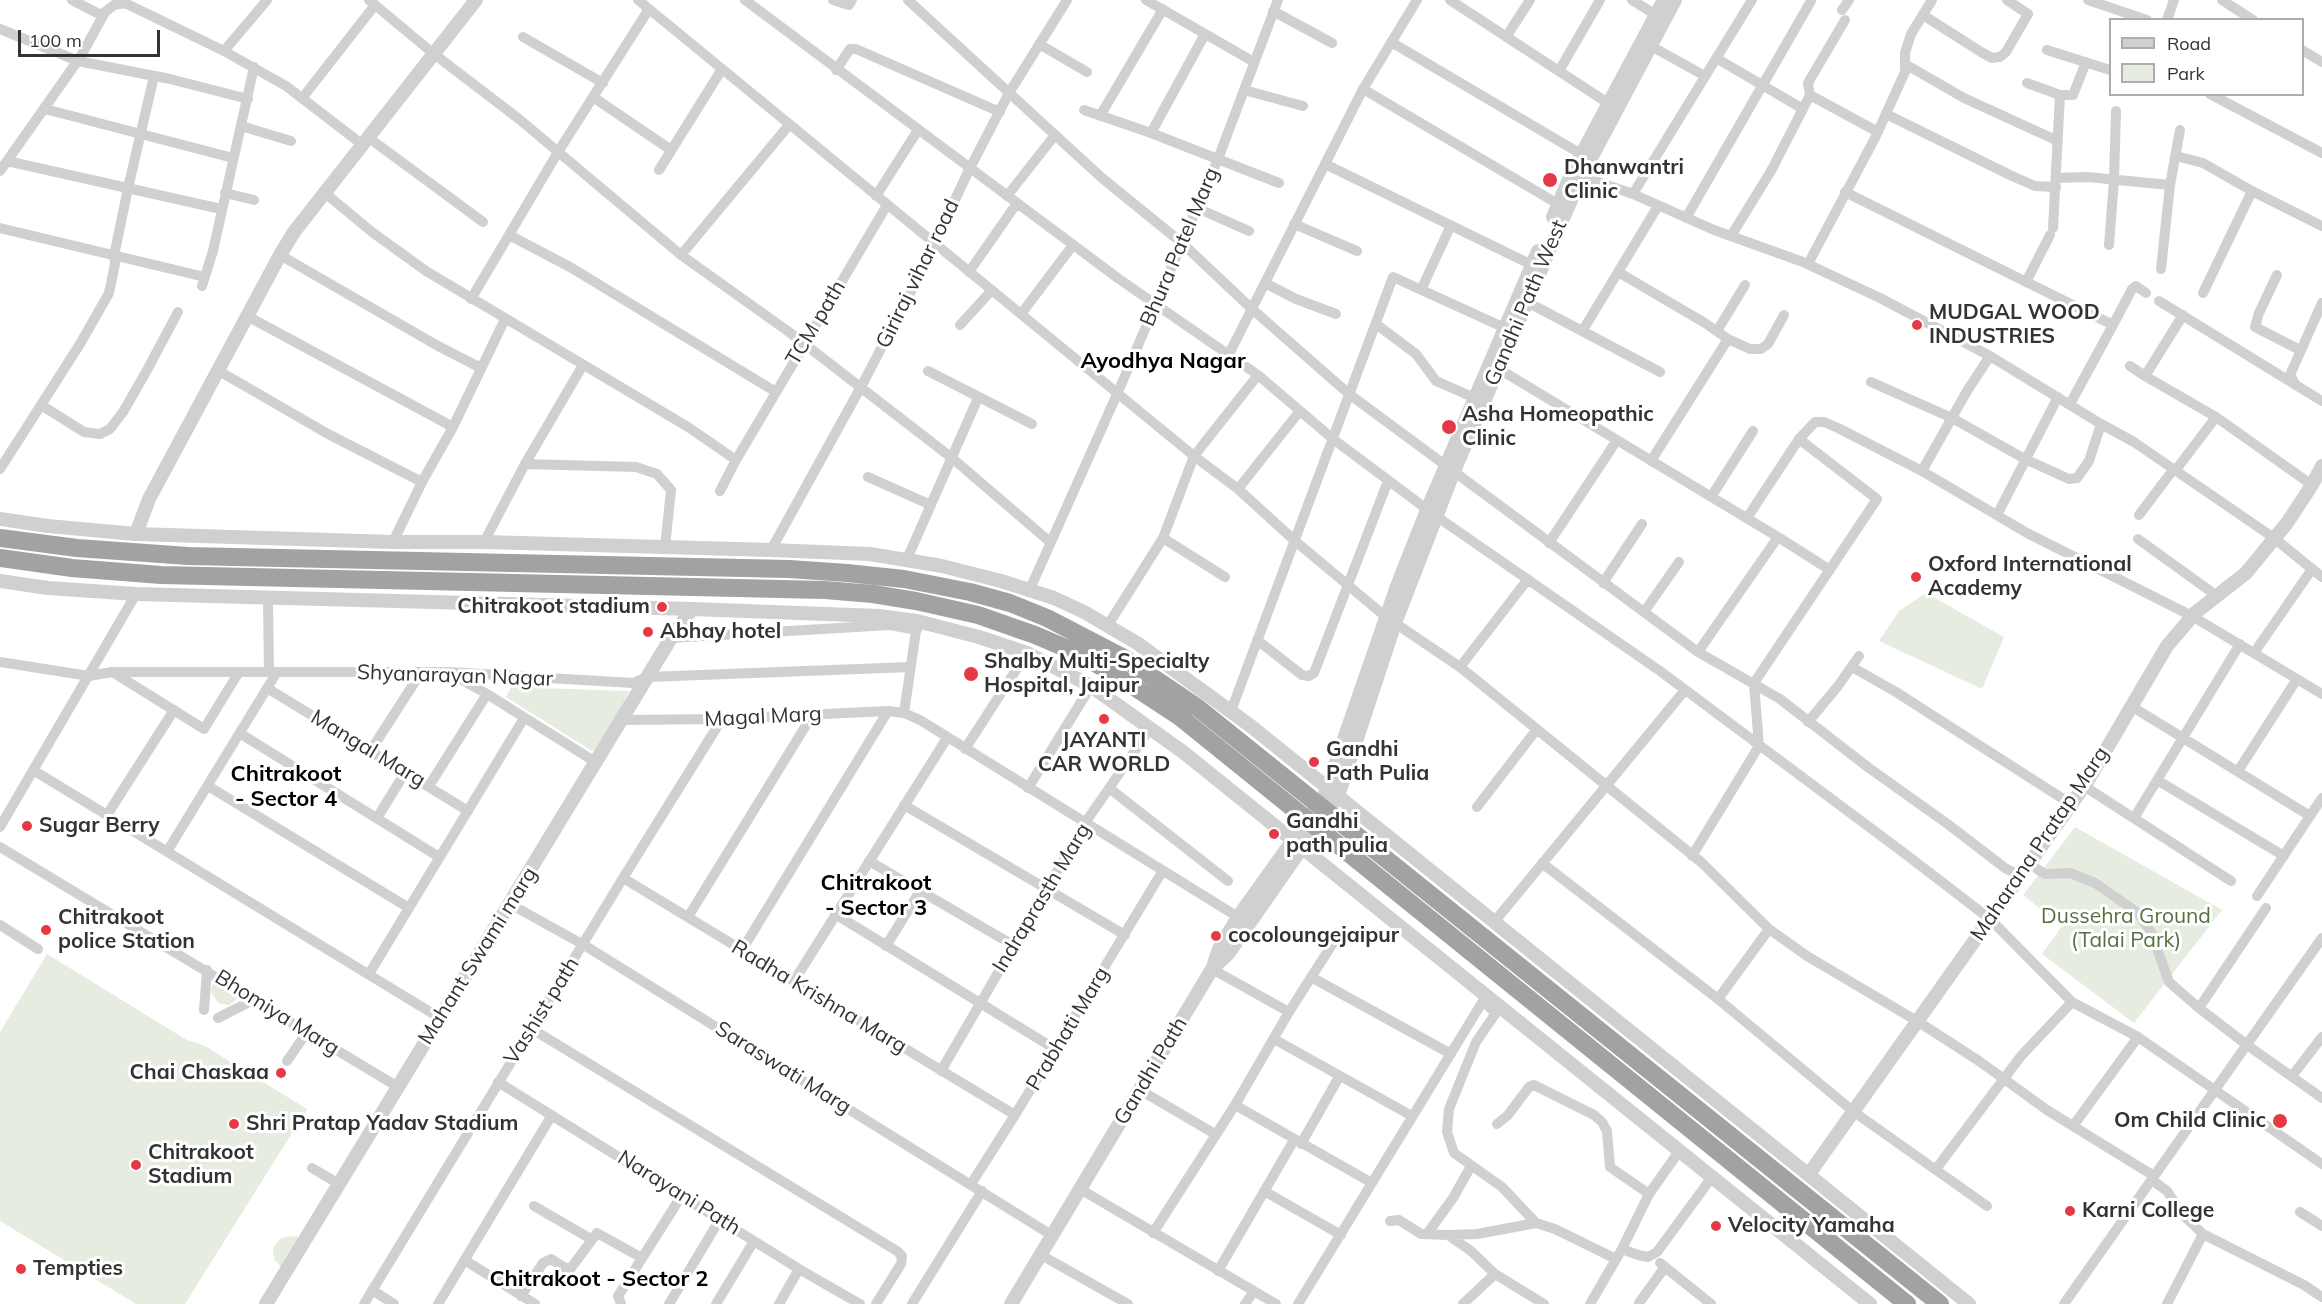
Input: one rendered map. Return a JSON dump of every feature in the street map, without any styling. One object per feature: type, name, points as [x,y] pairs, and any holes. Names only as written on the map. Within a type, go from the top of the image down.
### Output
[{"type":"highway","points":[[0,538],[77,548],[188,556],[789,569],[915,581],[1010,603],[1086,637],[1173,690],[1940,1304]]},
{"type":"highway","points":[[0,558],[72,568],[161,575],[825,590],[873,594],[978,615],[1075,652],[1116,675],[1180,717],[1907,1304]]},
{"type":"street","points":[[72,0],[103,16]]},
{"type":"street","points":[[224,51],[267,0]]},
{"type":"street","points":[[136,534],[149,499],[294,232],[476,0]]},
{"type":"street","points":[[638,0],[1194,456],[1238,489],[1294,540],[1390,620],[1460,667],[1692,856],[1769,929],[1807,956],[1917,1021],[2153,1178],[2167,1191],[2182,1214],[2203,1234],[2322,1297]]},
{"type":"street","points":[[745,0],[1073,245],[1258,375],[1299,412],[1388,481],[1685,690],[1990,919],[2072,1002],[2139,1037],[2322,1164]]},
{"type":"street","points":[[833,0],[849,5],[852,0]]},
{"type":"street","points":[[908,0],[1102,178],[1182,243],[1252,309],[1349,394],[1698,652],[1780,699],[1998,862],[2044,874],[2070,873],[2095,883],[2137,912],[2151,932],[2169,982],[2247,1045],[2322,1098]]},
{"type":"street","points":[[920,10],[925,0]]},
{"type":"street","name":"Giriraj vihar road","points":[[771,550],[860,389],[1010,93],[1066,0]]},
{"type":"street","points":[[1146,0],[1254,62]]},
{"type":"street","name":"Bhura Patel Marg","points":[[1030,589],[1218,159],[1278,0]]},
{"type":"street","points":[[1229,354],[1363,89],[1417,0]]},
{"type":"street","points":[[1450,0],[1612,106]]},
{"type":"street","points":[[1506,37],[1530,0]]},
{"type":"street","points":[[1558,71],[1600,0]]},
{"type":"street","points":[[1632,0],[1656,15]]},
{"type":"street","points":[[1450,468],[1475,398],[1494,367],[1505,328],[1558,204],[1576,174],[1581,154],[1612,106],[1664,0]]},
{"type":"street","name":"Gandhi Path West","points":[[1390,620],[1450,468],[1494,367],[1527,302],[1576,174],[1612,106],[1652,46],[1675,0]]},
{"type":"street","points":[[1633,194],[1752,0]]},
{"type":"street","points":[[1731,236],[1771,171],[1810,95],[1808,83],[1849,0]]},
{"type":"street","points":[[1808,264],[1878,132],[1905,72],[1905,53],[1911,34],[1932,0]]},
{"type":"street","points":[[2088,0],[2141,18]]},
{"type":"street","points":[[2168,18],[2174,0]]},
{"type":"street","points":[[1686,218],[1811,1]]},
{"type":"street","points":[[1923,15],[1986,55],[2001,57],[2028,14],[2009,1]]},
{"type":"street","points":[[2224,1],[2250,18]]},
{"type":"street","points":[[0,171],[78,61],[103,16],[114,5],[123,2],[254,67],[303,97],[483,222]]},
{"type":"street","points":[[303,97],[372,2],[434,54],[519,119],[681,255],[804,344],[952,458],[1050,542]]},
{"type":"street","points":[[471,299],[558,152],[649,9]]},
{"type":"street","points":[[1101,116],[1163,9]]},
{"type":"street","points":[[1273,11],[1332,43]]},
{"type":"street","points":[[0,29],[78,61],[154,76],[248,99]]},
{"type":"street","points":[[1151,133],[1205,34]]},
{"type":"street","points":[[523,37],[603,82]]},
{"type":"street","points":[[1391,42],[1581,154]]},
{"type":"street","points":[[1039,44],[1087,72]]},
{"type":"street","points":[[1652,46],[1705,76]]},
{"type":"street","points":[[836,70],[850,49],[856,49],[1000,112]]},
{"type":"street","points":[[2047,50],[2109,70]]},
{"type":"street","points":[[2304,51],[2322,63]]},
{"type":"street","points":[[1716,58],[1803,109]]},
{"type":"street","points":[[2027,83],[2060,94],[2073,94],[2086,62]]},
{"type":"street","points":[[1905,64],[1964,98],[2058,141]]},
{"type":"street","points":[[0,228],[204,281],[254,67]]},
{"type":"street","points":[[659,170],[722,69]]},
{"type":"street","points":[[0,469],[109,293],[128,188],[154,76]]},
{"type":"street","points":[[1363,89],[1558,204]]},
{"type":"street","points":[[1244,90],[1303,106]]},
{"type":"street","points":[[2026,282],[2052,232],[2060,94]]},
{"type":"street","points":[[1810,95],[1878,132]]},
{"type":"street","points":[[2214,96],[2322,153]]},
{"type":"street","points":[[593,97],[671,150]]},
{"type":"street","points":[[45,109],[233,158]]},
{"type":"street","points":[[1084,110],[1151,133],[1280,183]]},
{"type":"street","points":[[2109,244],[2116,111]]},
{"type":"street","points":[[1886,114],[2035,186],[2087,177],[2170,185]]},
{"type":"street","points":[[681,255],[789,125]]},
{"type":"street","points":[[241,126],[291,141]]},
{"type":"street","points":[[876,196],[918,130]]},
{"type":"street","points":[[2161,269],[2170,185],[2180,130]]},
{"type":"street","points":[[1007,196],[1055,135]]},
{"type":"street","points":[[2176,156],[2203,163],[2322,226]]},
{"type":"street","points":[[7,161],[221,209]]},
{"type":"street","points":[[1325,164],[1532,265]]},
{"type":"street","points":[[1576,174],[1633,194],[1686,218],[1808,264],[1880,298],[1990,356],[2134,442],[2274,538],[2322,577]]},
{"type":"street","points":[[2203,293],[2253,191]]},
{"type":"street","points":[[1845,192],[2113,325]]},
{"type":"street","points":[[225,194],[254,200]]},
{"type":"street","points":[[325,194],[399,252],[471,299],[583,364],[736,460]]},
{"type":"street","points":[[969,272],[1017,203]]},
{"type":"street","name":"TCM path","points":[[720,491],[736,460],[887,205]]},
{"type":"street","points":[[1582,330],[1658,206]]},
{"type":"street","points":[[1197,208],[1249,231]]},
{"type":"street","points":[[1294,224],[1357,251]]},
{"type":"street","points":[[1421,290],[1451,225]]},
{"type":"street","points":[[509,235],[570,267],[776,392]]},
{"type":"street","points":[[1021,314],[1073,245]]},
{"type":"street","points":[[280,255],[438,346],[481,368]]},
{"type":"street","points":[[1618,272],[1728,339],[1750,349],[1761,349],[1768,344],[1784,315]]},
{"type":"street","points":[[2277,275],[2255,327],[2300,350]]},
{"type":"street","points":[[1230,711],[1393,278],[1505,328]]},
{"type":"street","points":[[1265,283],[1296,299],[1336,314]]},
{"type":"street","points":[[1717,332],[1745,285]]},
{"type":"street","points":[[2070,404],[2132,289],[2136,286],[2146,293]]},
{"type":"street","points":[[960,325],[992,290]]},
{"type":"street","points":[[2159,301],[2322,401]]},
{"type":"street","points":[[1527,302],[1660,372]]},
{"type":"street","points":[[2295,384],[2290,375],[2322,303]]},
{"type":"street","points":[[41,405],[84,432],[100,434],[110,429],[129,402],[178,312]]},
{"type":"street","points":[[2145,376],[2183,315]]},
{"type":"street","points":[[248,316],[453,427]]},
{"type":"street","points":[[393,542],[422,482],[453,427],[505,319]]},
{"type":"street","points":[[1376,324],[1416,354],[1436,381],[1475,398]]},
{"type":"street","points":[[1651,460],[1728,339]]},
{"type":"street","points":[[1922,471],[1990,356]]},
{"type":"street","points":[[484,542],[525,464],[583,364]]},
{"type":"street","points":[[2130,366],[2216,417],[2312,485]]},
{"type":"street","points":[[1494,367],[1830,570]]},
{"type":"street","points":[[219,371],[328,434],[422,482]]},
{"type":"street","points":[[928,371],[1032,424]]},
{"type":"street","points":[[1107,625],[1163,538],[1194,456],[1258,375]]},
{"type":"street","points":[[1871,382],[1952,418],[2025,459],[2069,479],[2077,478],[2089,461],[2101,424]]},
{"type":"street","points":[[1997,515],[2058,397]]},
{"type":"street","points":[[907,559],[978,398]]},
{"type":"street","points":[[1238,489],[1299,412]]},
{"type":"street","points":[[2139,515],[2216,417]]},
{"type":"street","points":[[1747,518],[1799,440],[1815,422],[1824,422],[1922,471],[2027,533],[2192,616],[2322,694]]},
{"type":"street","points":[[1711,497],[1754,431]]},
{"type":"street","points":[[1549,543],[1617,440]]},
{"type":"street","points":[[1692,856],[1760,746],[1754,683],[1877,499],[1799,440]]},
{"type":"street","points":[[525,464],[636,467],[657,474],[671,490],[665,547]]},
{"type":"street","name":"Maharana Pratap Marg","points":[[1809,1174],[2072,804],[2167,646],[2192,616],[2246,573],[2312,485],[2322,466]]},
{"type":"street","points":[[868,477],[931,505]]},
{"type":"street","points":[[1257,640],[1302,675],[1309,676],[1314,673],[1388,481]]},
{"type":"street","points":[[1289,1012],[1212,969],[1219,949],[1238,917],[1299,843],[1333,792],[1390,620],[1397,586],[1432,513]]},
{"type":"street","points":[[0,519],[136,534],[870,554],[907,559],[1030,589],[1054,598],[1137,643],[1230,711],[1495,921],[1969,1304]]},
{"type":"street","points":[[1603,583],[1642,524]]},
{"type":"street","points":[[1698,652],[1778,537]]},
{"type":"street","points":[[1163,538],[1225,577]]},
{"type":"street","points":[[2138,539],[2217,596]]},
{"type":"street","points":[[1644,612],[1679,562]]},
{"type":"street","points":[[2254,653],[2312,569]]},
{"type":"street","points":[[1460,667],[1528,579]]},
{"type":"street","points":[[0,581],[48,588],[136,594],[879,616],[979,637],[1027,653],[1091,686],[1183,752],[1299,843],[1485,999],[1680,1150],[1870,1304]]},
{"type":"street","points":[[0,827],[136,594]]},
{"type":"street","points":[[168,850],[241,734],[267,688],[273,672],[268,599]]},
{"type":"street","name":"Mahant Swami marg","points":[[266,1304],[671,638],[692,609]]},
{"type":"street","points":[[671,638],[917,625]]},
{"type":"street","points":[[917,625],[904,713],[920,720],[1238,917]]},
{"type":"street","points":[[2134,818],[2240,644]]},
{"type":"street","points":[[965,749],[1027,653]]},
{"type":"street","points":[[1808,722],[1859,656]]},
{"type":"street","name":"Shyanarayan Nagar","points":[[1,663],[89,675],[112,672],[420,674],[448,672],[633,683],[648,677],[911,668]]},
{"type":"street","points":[[1852,667],[1896,692],[2072,804]]},
{"type":"street","points":[[112,672],[204,729],[239,672]]},
{"type":"street","points":[[448,672],[597,763]]},
{"type":"street","points":[[371,750],[420,674]]},
{"type":"street","points":[[2238,771],[2297,679]]},
{"type":"street","points":[[1028,788],[1091,686]]},
{"type":"street","name":"Mangal Marg","points":[[267,688],[406,771],[468,812]]},
{"type":"street","points":[[1495,921],[1685,690]]},
{"type":"street","points":[[429,786],[487,694]]},
{"type":"street","points":[[2131,705],[2238,771],[2316,812]]},
{"type":"street","points":[[107,814],[174,710]]},
{"type":"street","points":[[742,950],[888,711]]},
{"type":"street","name":"Magal Marg","points":[[622,720],[722,719],[888,711],[904,713]]},
{"type":"street","points":[[688,917],[813,714]]},
{"type":"street","points":[[369,974],[524,718]]},
{"type":"street","name":"Vashist path","points":[[364,1304],[722,719]]},
{"type":"street","name":"Indraprasth Marg","points":[[941,1071],[1085,824],[1150,729]]},
{"type":"street","points":[[1477,807],[1537,729]]},
{"type":"street","points":[[241,734],[439,857]]},
{"type":"street","points":[[794,981],[947,738]]},
{"type":"street","points":[[33,770],[168,850],[440,1018]]},
{"type":"street","points":[[377,818],[406,771]]},
{"type":"street","points":[[2157,780],[2284,856]]},
{"type":"street","points":[[208,786],[409,908]]},
{"type":"street","points":[[2084,786],[2231,881]]},
{"type":"street","points":[[1109,788],[1228,881]]},
{"type":"street","points":[[2257,896],[2316,812],[2322,798]]},
{"type":"street","points":[[904,805],[1125,935]]},
{"type":"street","name":"Gandhi Path","points":[[1011,1304],[1212,969],[1228,954],[1299,843]]},
{"type":"street","name":"Bhomiya Marg","points":[[0,847],[398,1087]]},
{"type":"street","points":[[869,861],[1013,945]]},
{"type":"street","points":[[1542,862],[1718,999],[1854,1112],[1987,1206]]},
{"type":"street","name":"Prabhati Marg","points":[[970,1184],[1015,1115],[1162,872]]},
{"type":"street","name":"Radha Krishna Marg","points":[[623,878],[1015,1115]]},
{"type":"street","points":[[886,946],[920,891]]},
{"type":"street","name":"Saraswati Marg","points":[[510,904],[584,945],[1053,1236]]},
{"type":"street","points":[[2199,1008],[2266,908]]},
{"type":"street","points":[[835,914],[1055,1049]]},
{"type":"street","points":[[0,925],[38,949]]},
{"type":"street","points":[[1718,999],[1769,929]]},
{"type":"street","points":[[2064,1304],[2321,942]]},
{"type":"street","points":[[1153,1233],[1235,1105],[1289,1012],[1333,943]]},
{"type":"street","points":[[204,1010],[207,970]]},
{"type":"street","points":[[1311,977],[1451,1054]]},
{"type":"street","points":[[218,1018],[255,999]]},
{"type":"street","points":[[1298,1304],[1485,999]]},
{"type":"street","points":[[1485,999],[1496,1013],[1476,1042],[1471,1054],[1449,1108],[1447,1132],[1454,1153],[1502,1187],[1536,1223]]},
{"type":"street","points":[[1936,1169],[2020,1056],[2072,1002]]},
{"type":"street","points":[[532,1029],[897,1251],[902,1256],[901,1264],[876,1304]]},
{"type":"street","points":[[287,1062],[307,1032]]},
{"type":"street","points":[[2073,1126],[2139,1037]]},
{"type":"street","points":[[2292,1076],[2322,1037]]},
{"type":"street","points":[[1274,1039],[1412,1116]]},
{"type":"street","points":[[1218,1271],[1264,1191],[1340,1077]]},
{"type":"street","name":"Narayani Path","points":[[498,1082],[720,1218],[846,1300],[860,1304]]},
{"type":"street","points":[[1497,1124],[1508,1115],[1529,1087],[1534,1085],[1594,1115],[1602,1122],[1607,1131],[1610,1167],[1649,1194]]},
{"type":"street","points":[[1140,1090],[1215,1134]]},
{"type":"street","points":[[1235,1105],[1372,1183]]},
{"type":"street","points":[[438,1304],[552,1115]]},
{"type":"street","points":[[1590,1304],[1660,1175],[1680,1150]]},
{"type":"street","points":[[1427,1234],[1454,1198],[1471,1166]]},
{"type":"street","points":[[312,1168],[339,1184]]},
{"type":"street","points":[[1390,1221],[1399,1220],[1421,1234],[1448,1235],[1477,1234],[1536,1223],[1619,1254],[1648,1257],[1657,1252],[1712,1176]]},
{"type":"street","points":[[1080,1189],[1275,1304]]},
{"type":"street","points":[[912,1304],[982,1191]]},
{"type":"street","points":[[1264,1191],[1341,1235]]},
{"type":"street","points":[[621,1304],[618,1296],[682,1195]]},
{"type":"street","points":[[534,1206],[591,1239]]},
{"type":"street","points":[[2300,1212],[2322,1226]]},
{"type":"street","points":[[669,1304],[720,1218]]},
{"type":"street","points":[[521,1296],[543,1263],[551,1259],[565,1268],[571,1268],[597,1233],[601,1233],[642,1258]]},
{"type":"street","points":[[2168,1304],[2203,1234]]},
{"type":"street","points":[[1448,1235],[1471,1251],[1495,1274],[1544,1304]]},
{"type":"street","points":[[716,1304],[754,1241]]},
{"type":"street","points":[[1041,1255],[1128,1304]]},
{"type":"street","points":[[466,1261],[535,1304]]},
{"type":"street","points":[[1639,1303],[1663,1265],[1711,1304]]},
{"type":"street","points":[[779,1304],[800,1269]]},
{"type":"street","points":[[1463,1304],[1495,1274]]},
{"type":"street","points":[[372,1290],[394,1304]]},
{"type":"street","points":[[1245,1304],[1254,1291]]},
{"type":"green space","points":[[1926,593],[2004,637],[1982,689],[1879,641],[1899,611]]},
{"type":"green space","points":[[511,687],[629,691],[605,742],[592,751],[506,697]]},
{"type":"green space","name":"Dussehra Ground (Talai Park)","points":[[2075,827],[2222,910],[2134,1023],[2042,954],[2062,926],[2023,895]]},
{"type":"green space","name":"Chitrakoot Stadium","points":[[47,954],[187,1040],[205,1046],[307,1109],[185,1304],[136,1304],[0,1221],[0,1032]]},
{"type":"green space","points":[[213,982],[238,998],[229,1005],[218,1003],[211,992]]},
{"type":"green space","points":[[299,1237],[282,1268],[274,1259],[273,1248],[281,1238]]},
{"type":"place","name":"Dhanwantri Clinic","points":[[1550,180]]},
{"type":"place","name":"MUDGAL WOOD INDUSTRIES","points":[[1917,325]]},
{"type":"place","name":"Asha Homeopathic Clinic","points":[[1449,427]]},
{"type":"place","name":"Oxford International Academy","points":[[1916,577]]},
{"type":"place","name":"Chitrakoot stadium","points":[[662,607]]},
{"type":"place","name":"Abhay hotel","points":[[648,632]]},
{"type":"place","name":"Shalby Multi-Specialty Hospital, Jaipur","points":[[971,674]]},
{"type":"place","name":"JAYANTI CAR WORLD","points":[[1104,719]]},
{"type":"place","name":"Gandhi Path Pulia","points":[[1314,762]]},
{"type":"place","name":"Sugar Berry","points":[[27,826]]},
{"type":"place","name":"Gandhi path pulia","points":[[1274,834]]},
{"type":"place","name":"Chitrakoot police Station","points":[[46,930]]},
{"type":"place","name":"cocoloungejaipur","points":[[1216,936]]},
{"type":"place","name":"Chai Chaskaa","points":[[281,1073]]},
{"type":"place","name":"Om Child Clinic","points":[[2280,1121]]},
{"type":"place","name":"Shri Pratap Yadav Stadium","points":[[234,1124]]},
{"type":"place","name":"Chitrakoot Stadium","points":[[136,1165]]},
{"type":"place","name":"Karni College","points":[[2070,1211]]},
{"type":"place","name":"Velocity Yamaha","points":[[1716,1226]]},
{"type":"place","name":"Tempties","points":[[21,1269]]},
{"type":"district","name":"Ayodhya Nagar","points":[[1163,361]]},
{"type":"district","name":"Chitrakoot - Sector 4","points":[[286,786]]},
{"type":"district","name":"Chitrakoot - Sector 3","points":[[876,896]]},
{"type":"district","name":"Chitrakoot - Sector 2","points":[[599,1279]]}]
